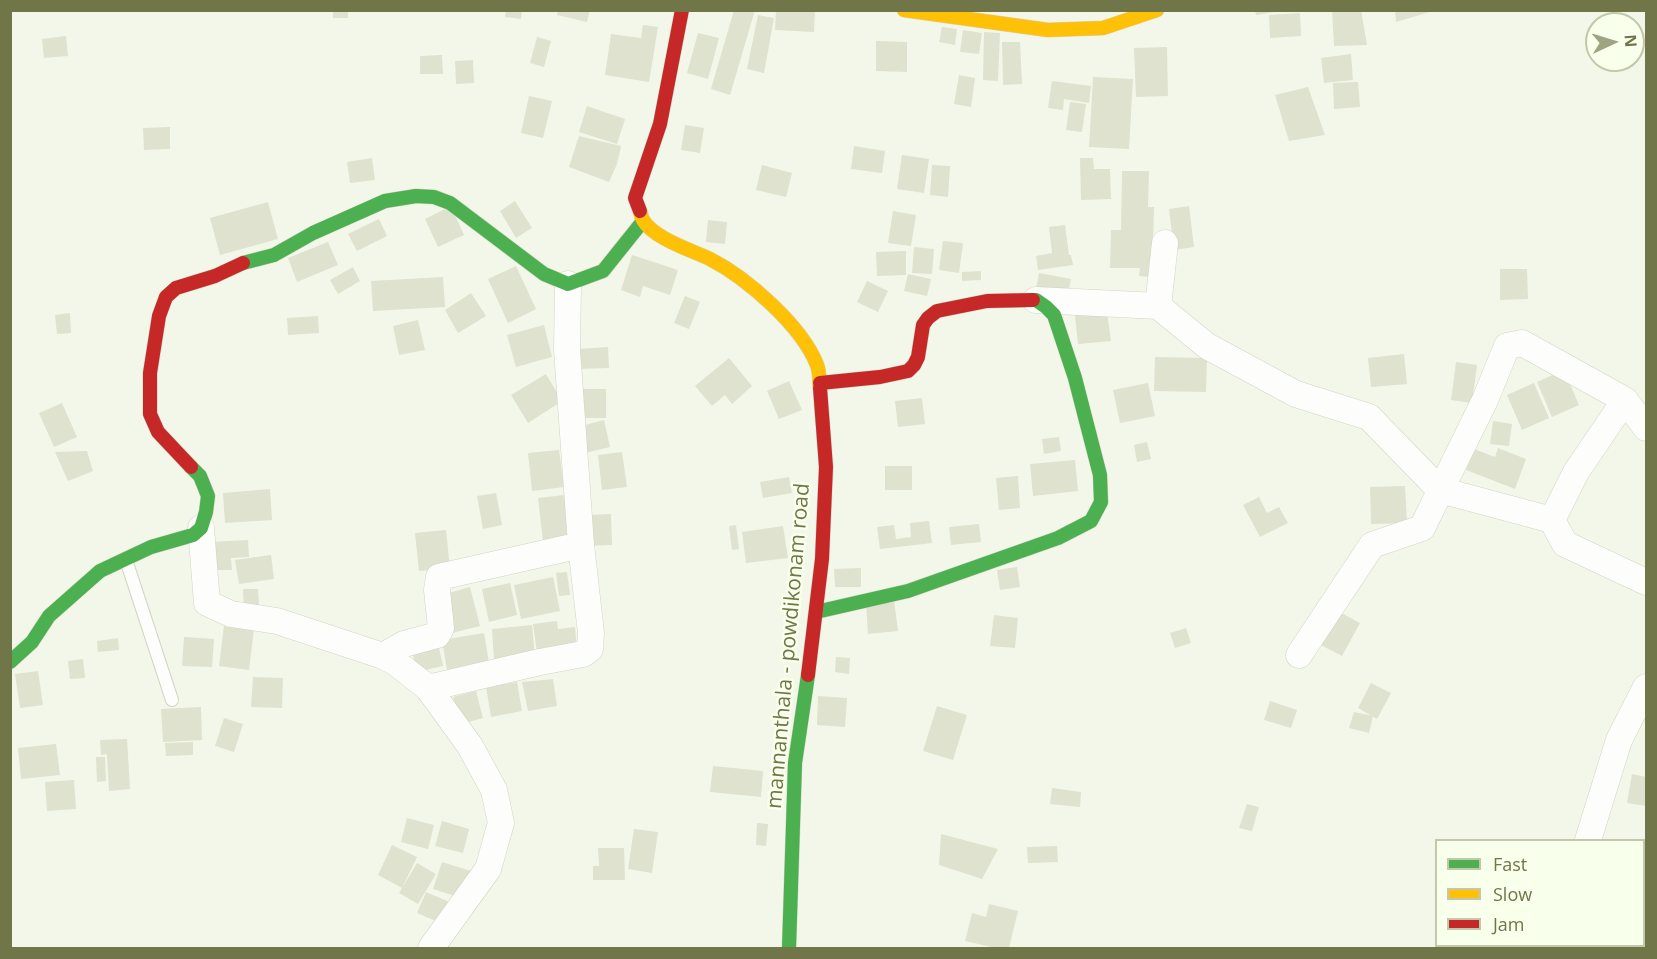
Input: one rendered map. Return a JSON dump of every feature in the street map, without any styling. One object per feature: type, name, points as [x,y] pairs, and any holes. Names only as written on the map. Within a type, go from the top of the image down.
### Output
[{"type":"street","points":[[431,948],[488,869],[501,823],[494,790],[470,746],[428,688],[395,662],[277,621],[231,614],[207,603],[201,528],[208,496],[200,476],[158,432],[150,414],[150,373],[159,316],[166,297],[176,288],[215,276],[245,262],[274,255],[313,233],[386,201],[416,196],[434,197],[450,203],[544,274],[568,284],[603,271],[643,221],[635,198],[660,124],[682,10]]},
{"type":"street","points":[[904,10],[1048,30],[1103,28],[1157,10]]},
{"type":"street","name":"mannanthala - powdikonam road","points":[[643,221],[657,234],[713,261],[756,290],[793,326],[807,344],[818,367],[826,467],[822,559],[795,763],[789,948]]},
{"type":"street","points":[[1158,306],[1165,243]]},
{"type":"street","points":[[428,688],[583,654],[590,649],[591,633],[580,545],[567,350],[568,284]]},
{"type":"street","points":[[816,612],[908,591],[1058,538],[1091,521],[1101,502],[1100,475],[1075,378],[1054,315],[1036,300]]},
{"type":"street","points":[[819,383],[894,375],[908,371],[919,354],[920,330],[924,321],[937,311],[987,302],[1036,300],[1158,306],[1208,345],[1296,394],[1369,417],[1440,490],[1552,520],[1565,544],[1647,582]]},
{"type":"street","points":[[1299,655],[1372,545],[1422,528],[1485,400],[1507,346],[1522,343],[1625,400],[1647,428]]},
{"type":"street","points":[[1552,520],[1576,472],[1625,400]]},
{"type":"street","points":[[10,662],[32,642],[49,615],[100,571],[151,547],[194,535],[201,528]]},
{"type":"street","points":[[383,656],[404,644],[437,635],[441,628],[437,591],[439,577],[580,545]]},
{"type":"street","points":[[1588,839],[1619,740],[1647,687]]},
{"type":"lane","points":[[126,559],[172,700]]},
{"type":"building","points":[[333,10],[348,10],[348,18],[333,18]]},
{"type":"building","points":[[506,10],[522,10],[521,19],[505,17]]},
{"type":"building","points":[[558,10],[590,10],[587,22],[557,15]]},
{"type":"building","points":[[734,10],[755,10],[730,95],[711,89]]},
{"type":"building","points":[[776,10],[815,10],[814,32],[775,30]]},
{"type":"building","points":[[1255,10],[1274,10],[1274,12],[1256,15]]},
{"type":"building","points":[[1332,10],[1361,10],[1367,45],[1334,46]]},
{"type":"building","points":[[1395,10],[1433,10],[1433,11],[1396,22]]},
{"type":"building","points":[[1300,13],[1301,36],[1270,38],[1269,15]]},
{"type":"building","points":[[758,15],[774,18],[764,73],[747,69]]},
{"type":"building","points":[[643,25],[658,27],[649,82],[605,75],[611,34],[641,38]]},
{"type":"building","points":[[942,27],[957,29],[955,45],[939,42]]},
{"type":"building","points":[[963,30],[982,33],[979,54],[960,52]]},
{"type":"building","points":[[984,32],[1000,33],[998,81],[983,80]]},
{"type":"building","points":[[698,33],[719,38],[708,79],[687,73]]},
{"type":"building","points":[[66,36],[68,56],[44,58],[42,39]]},
{"type":"building","points":[[537,37],[551,41],[544,67],[530,63]]},
{"type":"building","points":[[876,41],[907,42],[907,72],[876,71]]},
{"type":"building","points":[[1002,42],[1020,42],[1022,84],[1003,85]]},
{"type":"building","points":[[1167,47],[1168,96],[1136,97],[1134,48]]},
{"type":"building","points":[[1351,54],[1353,80],[1324,83],[1321,58]]},
{"type":"building","points":[[442,55],[443,74],[420,74],[420,56]]},
{"type":"building","points":[[473,60],[474,83],[456,84],[455,61]]},
{"type":"building","points":[[959,75],[975,78],[971,107],[954,104]]},
{"type":"building","points":[[1093,77],[1133,79],[1129,149],[1089,147]]},
{"type":"building","points":[[1052,81],[1091,86],[1089,103],[1064,99],[1063,110],[1048,108]]},
{"type":"building","points":[[1358,82],[1360,107],[1334,109],[1333,83]]},
{"type":"building","points":[[1308,87],[1325,135],[1289,141],[1275,95]]},
{"type":"building","points":[[529,96],[552,101],[543,138],[521,133]]},
{"type":"building","points":[[1070,102],[1086,104],[1082,132],[1066,130]]},
{"type":"building","points":[[587,106],[625,119],[617,144],[579,132]]},
{"type":"building","points":[[685,125],[704,128],[700,153],[681,150]]},
{"type":"building","points":[[170,127],[170,149],[144,150],[143,128]]},
{"type":"building","points":[[579,136],[621,146],[617,164],[609,182],[569,167]]},
{"type":"building","points":[[854,146],[885,151],[882,173],[851,169]]},
{"type":"building","points":[[902,155],[929,159],[924,193],[897,189]]},
{"type":"building","points":[[372,158],[375,180],[350,183],[347,162]]},
{"type":"building","points":[[1080,158],[1093,158],[1094,169],[1110,169],[1111,199],[1081,200]]},
{"type":"building","points":[[762,165],[792,173],[786,197],[756,190]]},
{"type":"building","points":[[932,165],[950,166],[948,197],[930,195]]},
{"type":"building","points":[[1122,171],[1149,171],[1148,207],[1154,207],[1152,277],[1139,276],[1140,268],[1110,268],[1111,230],[1121,230]]},
{"type":"building","points":[[515,201],[532,228],[516,238],[500,211]]},
{"type":"building","points":[[268,202],[278,239],[220,255],[210,218]]},
{"type":"building","points":[[451,206],[464,235],[438,247],[425,219]]},
{"type":"building","points":[[1189,206],[1194,247],[1174,250],[1169,209]]},
{"type":"building","points":[[893,211],[916,215],[911,246],[888,243]]},
{"type":"building","points":[[379,219],[387,236],[357,251],[348,234]]},
{"type":"building","points":[[708,220],[727,222],[725,244],[706,242]]},
{"type":"building","points":[[1065,225],[1069,255],[1071,255],[1073,265],[1038,270],[1036,256],[1052,253],[1049,227]]},
{"type":"building","points":[[943,241],[963,243],[959,273],[939,270]]},
{"type":"building","points":[[328,242],[338,265],[297,282],[288,258]]},
{"type":"building","points":[[914,247],[934,249],[932,274],[912,273]]},
{"type":"building","points":[[906,251],[906,275],[877,276],[876,252]]},
{"type":"building","points":[[632,255],[678,270],[670,295],[643,286],[640,297],[621,290]]},
{"type":"building","points":[[516,266],[536,309],[508,323],[488,279]]},
{"type":"building","points":[[353,267],[360,281],[338,294],[330,280]]},
{"type":"building","points":[[1500,269],[1527,269],[1528,299],[1500,300]]},
{"type":"building","points":[[981,271],[981,280],[962,281],[962,272]]},
{"type":"building","points":[[1039,273],[1071,279],[1068,295],[1036,289]]},
{"type":"building","points":[[908,274],[931,279],[927,296],[904,291]]},
{"type":"building","points":[[443,277],[445,307],[373,311],[371,281]]},
{"type":"building","points":[[867,281],[888,291],[878,312],[857,302]]},
{"type":"building","points":[[471,293],[486,316],[458,333],[445,310]]},
{"type":"building","points":[[685,296],[700,302],[689,329],[674,323]]},
{"type":"building","points":[[1107,312],[1111,341],[1078,344],[1075,315]]},
{"type":"building","points":[[70,313],[71,333],[57,334],[55,315]]},
{"type":"building","points":[[318,316],[319,333],[288,335],[287,318]]},
{"type":"building","points":[[418,320],[425,350],[399,355],[393,326]]},
{"type":"building","points":[[544,325],[552,357],[516,367],[507,335]]},
{"type":"building","points":[[608,347],[609,368],[578,369],[577,349]]},
{"type":"building","points":[[1404,354],[1407,384],[1371,387],[1368,358]]},
{"type":"building","points":[[1155,357],[1207,358],[1206,392],[1154,391]]},
{"type":"building","points":[[729,358],[752,386],[732,404],[725,395],[712,406],[695,386]]},
{"type":"building","points":[[1456,362],[1477,365],[1472,403],[1451,400]]},
{"type":"building","points":[[1564,370],[1579,405],[1552,417],[1537,382]]},
{"type":"building","points":[[546,374],[562,401],[528,423],[511,395]]},
{"type":"building","points":[[789,381],[802,410],[779,419],[767,391]]},
{"type":"building","points":[[1148,383],[1155,416],[1120,423],[1113,390]]},
{"type":"building","points":[[1534,383],[1549,418],[1522,430],[1507,395]]},
{"type":"building","points":[[575,389],[606,389],[606,418],[575,418]]},
{"type":"building","points":[[922,398],[925,424],[898,427],[895,401]]},
{"type":"building","points":[[62,403],[77,437],[54,447],[39,413]]},
{"type":"building","points":[[604,420],[610,447],[581,454],[574,428]]},
{"type":"building","points":[[1493,421],[1512,424],[1509,446],[1490,444]]},
{"type":"building","points":[[1059,437],[1061,451],[1044,454],[1042,439]]},
{"type":"building","points":[[1147,442],[1151,459],[1137,462],[1134,445]]},
{"type":"building","points":[[1498,448],[1526,459],[1515,489],[1466,470],[1474,449],[1495,457]]},
{"type":"building","points":[[559,450],[564,487],[532,491],[528,453]]},
{"type":"building","points":[[87,451],[93,471],[68,481],[55,452]]},
{"type":"building","points":[[622,452],[627,487],[602,490],[598,455]]},
{"type":"building","points":[[1075,460],[1078,491],[1033,496],[1030,464]]},
{"type":"building","points":[[885,466],[912,466],[912,490],[885,490]]},
{"type":"building","points":[[1018,476],[1020,508],[999,510],[996,478]]},
{"type":"building","points":[[789,477],[792,493],[763,498],[760,482]]},
{"type":"building","points":[[1405,486],[1407,523],[1371,524],[1370,487]]},
{"type":"building","points":[[270,489],[272,520],[225,523],[223,493]]},
{"type":"building","points":[[496,493],[502,525],[483,529],[477,496]]},
{"type":"building","points":[[564,495],[569,539],[543,542],[538,498]]},
{"type":"building","points":[[1259,497],[1267,513],[1279,507],[1288,523],[1260,537],[1243,505]]},
{"type":"building","points":[[611,514],[612,545],[588,546],[587,515]]},
{"type":"building","points":[[929,521],[932,543],[880,549],[877,527],[894,525],[896,539],[911,537],[910,523]]},
{"type":"building","points":[[979,524],[981,542],[951,545],[949,527]]},
{"type":"building","points":[[736,525],[739,549],[732,550],[729,526]]},
{"type":"building","points":[[783,526],[788,558],[746,563],[742,532]]},
{"type":"building","points":[[446,530],[450,568],[419,571],[415,533]]},
{"type":"building","points":[[248,540],[249,557],[231,558],[232,570],[212,570],[211,542]]},
{"type":"building","points":[[271,555],[274,579],[239,584],[235,560]]},
{"type":"building","points":[[1017,567],[1020,587],[1000,590],[997,570]]},
{"type":"building","points":[[861,568],[861,587],[835,587],[834,569]]},
{"type":"building","points":[[567,572],[570,595],[559,596],[556,573]]},
{"type":"building","points":[[553,577],[560,611],[521,619],[514,585]]},
{"type":"building","points":[[510,583],[517,615],[489,622],[482,589]]},
{"type":"building","points":[[470,587],[480,626],[452,633],[442,595]]},
{"type":"building","points":[[243,589],[258,589],[259,606],[244,607]]},
{"type":"building","points":[[894,600],[898,631],[868,634],[866,603]]},
{"type":"building","points":[[1334,609],[1360,623],[1342,656],[1317,643]]},
{"type":"building","points":[[994,615],[1018,618],[1015,648],[990,646]]},
{"type":"building","points":[[557,621],[558,629],[575,627],[577,649],[537,653],[533,624]]},
{"type":"building","points":[[224,625],[254,629],[249,670],[219,666]]},
{"type":"building","points":[[532,625],[535,658],[494,661],[492,629]]},
{"type":"building","points":[[1186,628],[1191,643],[1175,648],[1170,633]]},
{"type":"building","points":[[484,633],[489,663],[447,670],[442,640]]},
{"type":"building","points":[[184,637],[214,639],[212,667],[182,666]]},
{"type":"building","points":[[118,638],[119,650],[98,652],[97,641]]},
{"type":"building","points":[[439,648],[443,666],[416,672],[413,654]]},
{"type":"building","points":[[836,657],[850,658],[849,674],[835,672]]},
{"type":"building","points":[[83,659],[85,678],[70,679],[68,661]]},
{"type":"building","points":[[38,671],[43,705],[20,708],[15,674]]},
{"type":"building","points":[[253,677],[283,678],[282,708],[251,707]]},
{"type":"building","points":[[553,679],[557,706],[528,711],[522,682]]},
{"type":"building","points":[[517,682],[522,711],[491,717],[486,687]]},
{"type":"building","points":[[1371,683],[1391,693],[1377,719],[1358,708]]},
{"type":"building","points":[[476,691],[483,718],[461,724],[453,697]]},
{"type":"building","points":[[818,696],[847,698],[845,727],[817,725]]},
{"type":"building","points":[[1270,701],[1297,710],[1291,728],[1264,720]]},
{"type":"building","points":[[937,706],[967,715],[953,760],[923,751]]},
{"type":"building","points":[[201,707],[202,740],[163,742],[161,709]]},
{"type":"building","points":[[1354,712],[1373,716],[1369,733],[1349,728]]},
{"type":"building","points":[[224,718],[243,724],[234,752],[215,746]]},
{"type":"building","points":[[127,739],[130,789],[109,791],[107,754],[101,755],[100,740]]},
{"type":"building","points":[[193,742],[193,755],[166,756],[165,743]]},
{"type":"building","points":[[56,744],[60,775],[21,779],[18,748]]},
{"type":"building","points":[[96,757],[105,757],[106,781],[97,782]]},
{"type":"building","points":[[713,766],[763,771],[761,797],[710,792]]},
{"type":"building","points":[[1632,774],[1646,777],[1646,806],[1627,803]]},
{"type":"building","points":[[74,780],[76,809],[47,811],[45,782]]},
{"type":"building","points":[[1052,788],[1081,792],[1080,807],[1050,804]]},
{"type":"building","points":[[1247,804],[1259,807],[1252,831],[1239,828]]},
{"type":"building","points":[[407,818],[434,825],[428,849],[401,842]]},
{"type":"building","points":[[442,821],[469,829],[463,853],[435,846]]},
{"type":"building","points":[[757,823],[768,824],[766,846],[756,845]]},
{"type":"building","points":[[634,829],[658,832],[652,873],[628,869]]},
{"type":"building","points":[[941,834],[998,849],[982,879],[939,865]]},
{"type":"building","points":[[392,845],[417,857],[402,888],[378,875]]},
{"type":"building","points":[[1057,846],[1058,862],[1028,863],[1027,847]]},
{"type":"building","points":[[598,848],[624,848],[625,880],[593,880],[593,866],[599,866]]},
{"type":"building","points":[[442,862],[471,871],[462,898],[433,889]]},
{"type":"building","points":[[417,863],[436,874],[418,904],[399,893]]},
{"type":"building","points":[[426,892],[454,904],[445,925],[417,913]]},
{"type":"building","points":[[989,904],[1018,911],[1009,948],[996,948],[965,941],[972,913],[986,917]]},
{"type":"traffic: fast","points":[[243,263],[274,255],[313,233],[385,201],[416,196],[434,197],[450,203],[544,274],[568,284],[603,271],[643,221]]},
{"type":"traffic: fast","points":[[816,612],[908,591],[1058,538],[1091,521],[1101,502],[1100,475],[1075,378],[1054,315],[1046,307],[1033,300]]},
{"type":"traffic: fast","points":[[10,662],[32,642],[49,616],[100,571],[151,547],[193,535],[201,528],[208,496],[200,476],[191,467]]},
{"type":"traffic: fast","points":[[789,948],[795,763],[808,675]]},
{"type":"traffic: slow","points":[[904,10],[1048,30],[1103,28],[1157,10]]},
{"type":"traffic: slow","points":[[640,211],[643,220],[655,232],[725,267],[772,304],[810,350],[818,368],[820,388]]},
{"type":"traffic: jam","points":[[640,211],[635,198],[660,124],[682,10]]},
{"type":"traffic: jam","points":[[191,467],[158,432],[150,414],[150,373],[159,316],[166,297],[176,288],[215,276],[243,263]]},
{"type":"traffic: jam","points":[[820,383],[880,377],[908,371],[918,357],[923,325],[937,311],[987,301],[1033,300]]},
{"type":"traffic: jam","points":[[808,675],[822,559],[826,467],[820,388]]}]
